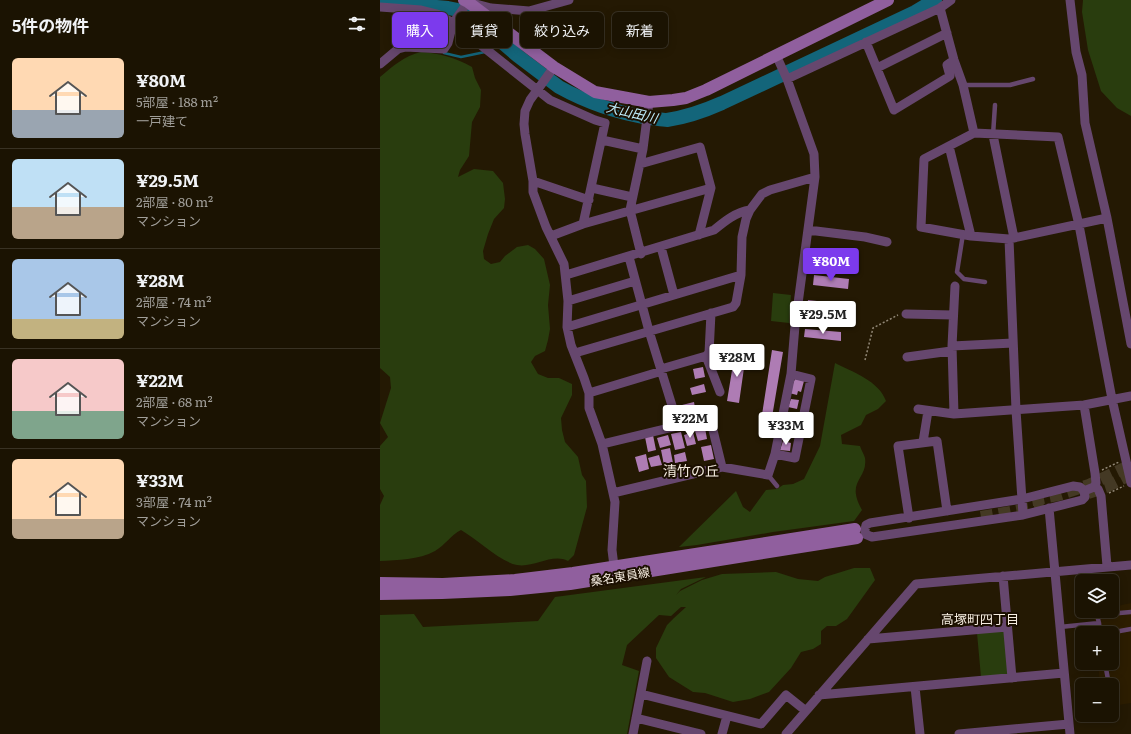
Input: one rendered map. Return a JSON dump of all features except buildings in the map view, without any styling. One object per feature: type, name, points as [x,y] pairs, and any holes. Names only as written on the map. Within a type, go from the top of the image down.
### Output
[{"type":"main road","points":[[466,1],[554,67],[595,92],[649,106],[686,98],[706,90],[777,57],[888,0]]},
{"type":"main road","name":"桑名東員線","points":[[380,583],[443,584],[515,580],[856,534],[570,584],[502,590],[380,594]]},
{"type":"street","points":[[380,64],[398,48],[444,49],[448,44],[453,23],[466,1],[491,8],[529,11],[569,0]]},
{"type":"street","points":[[787,78],[940,8],[951,0]]},
{"type":"street","points":[[1070,0],[1076,52],[1082,75],[1085,124],[1107,218],[1131,344]]},
{"type":"street","points":[[380,7],[421,10],[437,14],[453,23],[550,100],[570,110],[605,123],[583,224]]},
{"type":"street","points":[[940,8],[954,60],[963,86],[974,133]]},
{"type":"street","points":[[877,68],[947,33]]},
{"type":"street","points":[[866,42],[894,110],[950,76],[947,65],[954,60]]},
{"type":"street","points":[[613,493],[722,467],[768,476],[775,454],[791,374],[795,326],[815,177],[814,154],[787,78],[777,57]]},
{"type":"street","points":[[554,67],[536,89],[530,100],[525,111],[524,124],[533,181],[533,192],[550,236],[564,264],[568,301],[568,327],[571,345],[589,393],[589,408],[602,444],[615,502],[612,550],[614,566]]},
{"type":"street","points":[[641,254],[630,210],[643,149],[649,106]]},
{"type":"street","points":[[1107,218],[1079,225],[1011,239],[967,235],[922,228],[924,159],[974,133],[1058,137],[1079,225],[1112,399],[1131,482]]},
{"type":"street","points":[[993,135],[1011,239],[1013,343],[1023,515]]},
{"type":"street","points":[[602,140],[643,149]]},
{"type":"street","points":[[949,146],[967,235]]},
{"type":"street","points":[[640,164],[700,147],[711,188],[699,235]]},
{"type":"street","points":[[575,353],[733,307],[736,303],[741,275],[742,237],[746,219],[750,210],[762,194],[770,190],[815,177]]},
{"type":"street","points":[[533,181],[589,200]]},
{"type":"street","points":[[592,188],[632,197]]},
{"type":"street","points":[[550,236],[583,224],[711,188]]},
{"type":"street","points":[[566,275],[641,254],[714,230],[726,220],[750,210]]},
{"type":"street","points":[[808,230],[865,237],[887,242]]},
{"type":"street","points":[[660,247],[674,295]]},
{"type":"street","points":[[629,257],[649,331],[678,425]]},
{"type":"street","points":[[568,327],[741,275]]},
{"type":"street","points":[[568,301],[635,281]]},
{"type":"street","points":[[954,414],[952,349],[955,286]]},
{"type":"street","points":[[589,393],[706,356],[710,349],[711,313]]},
{"type":"street","points":[[906,314],[953,315]]},
{"type":"street","points":[[908,357],[952,349],[1013,343]]},
{"type":"street","points":[[706,356],[720,392]]},
{"type":"street","points":[[775,454],[795,458],[811,379],[791,374]]},
{"type":"street","points":[[918,409],[954,414],[1084,405],[1131,396]]},
{"type":"street","points":[[1084,405],[1096,483],[1094,487],[1084,491]]},
{"type":"street","points":[[923,442],[928,410]]},
{"type":"street","points":[[602,444],[710,418],[722,467]]},
{"type":"street","points":[[909,518],[898,446],[937,441],[947,511]]},
{"type":"street","points":[[1073,486],[1080,487],[1084,491],[1085,496],[1082,500],[1023,515],[872,537],[865,534],[866,525],[870,523],[1022,499],[1073,486]]},
{"type":"street","points":[[1094,487],[1098,489],[1101,496],[1107,566]]},
{"type":"street","points":[[1050,508],[1070,734]]},
{"type":"street","points":[[786,734],[916,584],[1131,564]]},
{"type":"street","points":[[1003,576],[1012,678]]},
{"type":"street","points":[[868,639],[1007,627]]},
{"type":"street","points":[[633,734],[647,661]]},
{"type":"street","points":[[819,695],[1064,673]]},
{"type":"street","points":[[915,687],[920,734]]},
{"type":"street","points":[[641,694],[761,724],[786,695],[806,711]]},
{"type":"street","points":[[722,734],[727,716]]},
{"type":"street","points":[[636,718],[701,734]]},
{"type":"street","points":[[958,734],[1069,724]]},
{"type":"lane","points":[[963,86],[1010,85],[1033,79]]},
{"type":"lane","points":[[993,135],[996,105]]},
{"type":"lane","points":[[967,235],[957,272],[964,279],[985,282]]},
{"type":"lane","points":[[768,476],[777,486]]},
{"type":"lane","points":[[1060,627],[1099,624],[1097,616],[1131,612]]},
{"type":"lane","points":[[1119,631],[1131,629]]},
{"type":"path","points":[[865,360],[873,328],[896,316],[906,314]]},
{"type":"path","points":[[1095,473],[1125,459]]},
{"type":"path","points":[[1101,496],[1131,482]]},
{"type":"shaded area","points":[[1131,603],[1131,703],[1119,705],[1119,678],[1099,678],[1099,670],[1119,670],[1119,626],[1095,626],[1094,618],[1119,618],[1119,606]]},
{"type":"green space","points":[[1083,0],[1131,0],[1131,116],[1117,108],[1101,91],[1088,50],[1082,12]]},
{"type":"green space","points":[[421,52],[447,56],[472,67],[475,78],[481,90],[480,107],[472,122],[469,156],[460,170],[458,177],[474,169],[493,171],[503,183],[505,199],[504,208],[494,219],[488,234],[483,251],[484,259],[491,264],[500,262],[517,247],[528,245],[535,249],[544,259],[550,285],[548,305],[550,329],[545,351],[535,356],[531,362],[538,374],[548,378],[559,378],[572,384],[572,395],[561,418],[562,430],[565,442],[578,457],[582,475],[586,481],[587,507],[574,555],[568,561],[556,559],[530,565],[517,565],[510,563],[503,560],[461,530],[439,549],[429,554],[408,559],[380,561],[380,505],[384,496],[380,489],[380,446],[388,437],[380,423],[391,388],[390,377],[380,368],[380,77],[394,65]]},
{"type":"green space","points":[[773,293],[791,295],[789,323],[771,321]]},
{"type":"green space","points":[[835,363],[872,383],[883,394],[886,401],[878,409],[866,415],[861,425],[841,435],[842,444],[860,446],[865,458],[865,465],[856,486],[857,500],[862,510],[854,521],[679,547],[736,491],[743,507],[750,512],[766,490],[777,489],[783,485],[793,484],[804,479],[820,446]]},
{"type":"green space","points":[[854,568],[870,568],[875,580],[847,619],[836,626],[827,626],[821,631],[821,644],[813,649],[801,652],[791,668],[769,692],[750,699],[733,702],[705,693],[693,692],[669,677],[656,658],[656,648],[667,625],[686,607],[681,607],[671,616],[659,615],[627,645],[622,665],[639,671],[627,734],[380,734],[380,615],[414,614],[423,627],[538,621],[555,597],[706,577],[681,589],[676,595],[680,591],[702,580],[722,574],[776,572],[798,579],[818,581],[825,577]]},
{"type":"green space","points":[[1002,630],[1005,632],[1009,672],[1006,675],[981,677],[977,633]]},
{"type":"waterway","name":"大山田川","points":[[380,2],[448,8],[463,11],[559,87],[591,102],[614,110],[637,116],[667,120],[709,109],[915,12],[935,0]]},
{"type":"waterway","points":[[489,49],[494,48]]},
{"type":"waterway","points":[[444,53],[461,57],[485,52]]},
{"type":"tunnel","points":[[1032,500],[1058,495],[1089,485],[1131,465]]},
{"type":"tunnel","points":[[1088,493],[1106,487],[1131,474]]},
{"type":"tunnel","points":[[981,517],[1044,506]]},
{"type":"district","name":"清竹の丘","points":[[691,470]]},
{"type":"district","name":"高塚町四丁目","points":[[980,618]]}]
